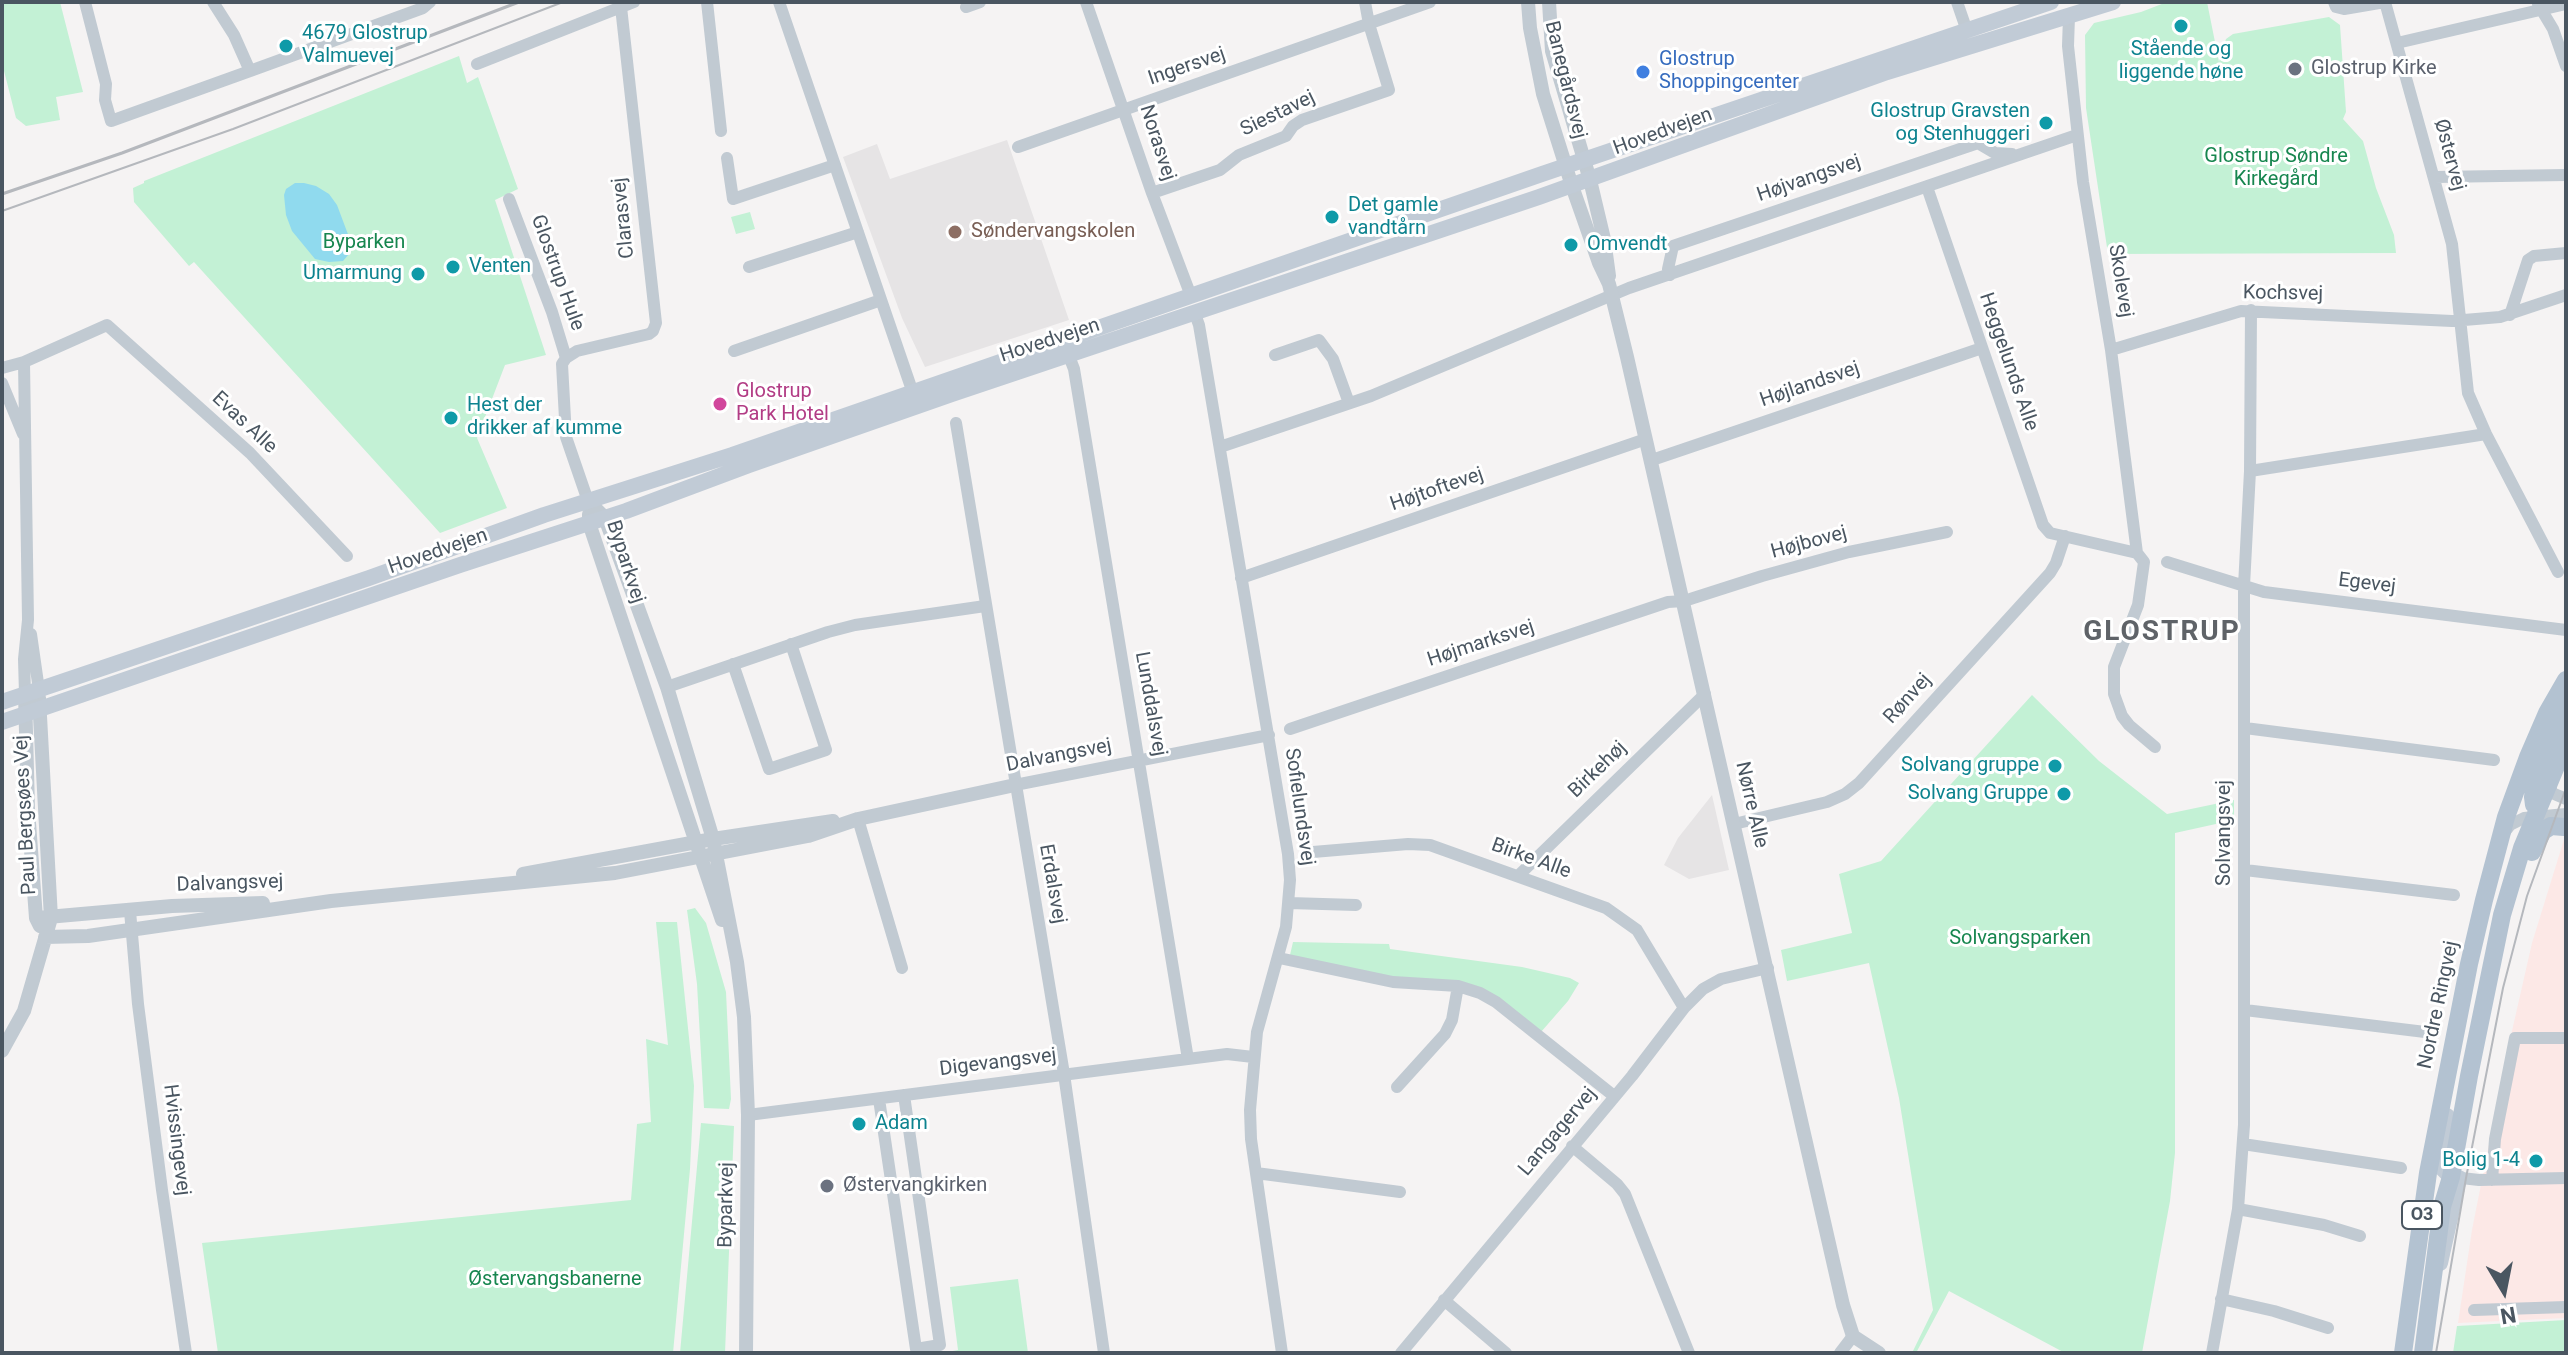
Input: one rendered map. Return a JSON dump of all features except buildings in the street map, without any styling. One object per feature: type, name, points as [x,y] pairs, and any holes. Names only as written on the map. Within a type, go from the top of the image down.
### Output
[{"type":"main road","name":"Hovedvejen","points":[[2,702],[2051,2]]},
{"type":"main road","name":"Hovedvejen","points":[[2,722],[1335,264],[1590,180],[2071,9],[2113,2]]},
{"type":"main road","points":[[1087,351],[1135,327],[1184,309],[1191,296]]},
{"type":"main road","name":"Nordre Ringvej","points":[[2403,1353],[2428,1173],[2469,964],[2500,838],[2535,739],[2566,680]]},
{"type":"main road","points":[[2565,823],[2538,814],[2533,797],[2535,780],[2566,706]]},
{"type":"main road","name":"O3","points":[[2423,1353],[2442,1207],[2455,1177],[2469,1076],[2510,885],[2566,742]]},
{"type":"main road","points":[[2492,968],[2502,948],[2539,835],[2551,826],[2565,823]]},
{"type":"main road","points":[[2446,1078],[2448,1107],[2441,1167],[2455,1177]]},
{"type":"street","points":[[85,2],[106,84],[105,100],[111,121],[423,8],[430,2]]},
{"type":"street","points":[[213,2],[234,35],[250,71]]},
{"type":"street","points":[[477,64],[634,2]]},
{"type":"street","points":[[707,2],[721,131]]},
{"type":"street","points":[[779,2],[913,393]]},
{"type":"street","points":[[966,7],[980,2]]},
{"type":"street","name":"Norasvej","points":[[1086,2],[1191,296]]},
{"type":"street","points":[[1365,2],[1369,24],[1430,2]]},
{"type":"street","name":"Banegårdsvej","points":[[1528,2],[1540,80],[1565,166]]},
{"type":"street","name":"Banegårdsvej","points":[[1549,2],[1552,51],[1590,180]]},
{"type":"street","points":[[1957,2],[1967,31]]},
{"type":"street","points":[[2334,2],[2336,7],[2344,9],[2385,2]]},
{"type":"street","name":"Østervej","points":[[2385,2],[2452,244],[2468,393],[2558,572]]},
{"type":"street","points":[[2397,43],[2539,6],[2566,4]]},
{"type":"street","points":[[2539,6],[2553,29],[2566,66]]},
{"type":"street","name":"Clarasvej","points":[[566,358],[577,351],[649,334],[656,323],[621,7]]},
{"type":"street","name":"Skolevej","points":[[2071,9],[2068,46],[2077,135],[2111,350],[2137,553],[2144,562],[2138,605],[2114,667],[2114,694],[2116,705],[2129,725],[2155,747]]},
{"type":"street","name":"Ingersvej","points":[[1018,147],[1369,24]]},
{"type":"street","name":"Siestavej","points":[[1152,193],[1220,170],[1239,155],[1286,136],[1302,120],[1389,90],[1369,24]]},
{"type":"street","points":[[1220,447],[1349,403],[1610,290],[1670,275],[2077,135]]},
{"type":"street","name":"Højvangsvej","points":[[1670,275],[1668,269],[1673,246],[1978,143],[1999,154],[2020,154]]},
{"type":"street","points":[[1974,170],[1986,160],[1984,146]]},
{"type":"street","points":[[727,158],[733,199],[835,165]]},
{"type":"street","name":"Nørre Alle","points":[[1565,166],[1610,290],[1652,460],[1843,1305],[1853,1336]]},
{"type":"street","points":[[2435,177],[2566,175]]},
{"type":"street","name":"Nørre Alle","points":[[1590,180],[1609,264],[1610,290]]},
{"type":"street","name":"Heggelunds Alle","points":[[1927,187],[2043,525],[2050,533],[2065,536]]},
{"type":"street","name":"Glostrup Hule","points":[[509,199],[566,358],[561,369],[566,437],[588,501]]},
{"type":"street","points":[[749,267],[858,232]]},
{"type":"street","points":[[2510,315],[2528,260],[2534,256],[2566,253]]},
{"type":"street","points":[[2459,321],[2510,315],[2566,295]]},
{"type":"street","points":[[734,351],[881,300]]},
{"type":"street","name":"Kochsvej","points":[[2111,350],[2251,310],[2459,321]]},
{"type":"street","name":"Solvangsvej","points":[[2212,1353],[2238,1209],[2243,1144],[2244,586],[2250,471],[2251,310]]},
{"type":"street","name":"Sofielundsvej","points":[[1195,314],[1288,854],[1289,903],[1279,958],[1257,1032],[1250,1124],[1282,1353]]},
{"type":"street","name":"Evas Alle","points":[[24,362],[107,325],[250,453],[347,556]]},
{"type":"street","points":[[1275,355],[1319,340],[1333,359],[1349,403]]},
{"type":"street","name":"Højlandsvej","points":[[1652,460],[1982,348]]},
{"type":"street","name":"Lunddalsvej","points":[[1069,356],[1074,369],[1188,1059]]},
{"type":"street","points":[[2,368],[24,362],[28,620],[24,659],[32,692]]},
{"type":"street","points":[[2,383],[26,441]]},
{"type":"street","name":"Erdalsvej","points":[[956,423],[1064,1074],[1104,1353]]},
{"type":"street","points":[[2250,471],[2486,434]]},
{"type":"street","name":"Højtoftevej","points":[[1241,578],[1646,439]]},
{"type":"street","name":"Byparkvej","points":[[588,501],[667,687],[715,847],[737,962],[744,1017],[748,1115],[746,1353]]},
{"type":"street","name":"Byparkvej","points":[[597,520],[695,843],[737,962]]},
{"type":"street","name":"Højbovej","points":[[1684,601],[1849,552],[1947,532]]},
{"type":"street","points":[[2065,536],[2137,553]]},
{"type":"street","name":"Rønvej","points":[[1734,824],[1827,802],[1859,783],[2050,573],[2065,536]]},
{"type":"street","name":"Egevej","points":[[2167,562],[2264,592],[2566,630]]},
{"type":"street","name":"Højmarksvej","points":[[1290,729],[1668,602],[1684,601]]},
{"type":"street","points":[[667,687],[855,625],[985,606]]},
{"type":"street","points":[[733,664],[769,769],[826,750],[791,644]]},
{"type":"street","name":"Paul Bergsøes Vej","points":[[32,692],[45,937]]},
{"type":"street","name":"Birkehøj","points":[[1518,876],[1705,694]]},
{"type":"street","points":[[2245,728],[2494,760]]},
{"type":"street","name":"Dalvangsvej","points":[[45,937],[132,931],[331,901],[588,876],[700,858],[715,847],[811,823],[858,819],[1269,735]]},
{"type":"street","points":[[2549,781],[2552,793],[2566,799]]},
{"type":"street","points":[[2500,838],[2510,825],[2538,814]]},
{"type":"street","points":[[858,819],[902,968]]},
{"type":"street","name":"Dalvangsvej","points":[[460,887],[695,843],[715,847]]},
{"type":"street","name":"Birke Alle","points":[[1313,852],[1430,845],[1606,908],[1637,930],[1684,1008]]},
{"type":"street","points":[[2245,870],[2454,895]]},
{"type":"street","name":"Dalvangsvej","points":[[44,918],[172,906],[331,901]]},
{"type":"street","points":[[1289,903],[1356,905]]},
{"type":"street","points":[[130,911],[132,931]]},
{"type":"street","name":"Hvissingevej","points":[[132,931],[140,1019],[186,1353]]},
{"type":"street","points":[[2,1051],[24,1011],[45,937]]},
{"type":"street","points":[[1279,958],[1393,982],[1458,986],[1480,993],[1496,1002],[1614,1096]]},
{"type":"street","name":"Langagervej","points":[[1401,1353],[1684,1008],[1703,989],[1721,979],[1768,968]]},
{"type":"street","points":[[1397,1087],[1445,1034],[1452,1020],[1458,986]]},
{"type":"street","points":[[2245,1010],[2425,1032]]},
{"type":"street","points":[[2492,1180],[2495,1139],[2515,1038],[2566,1038]]},
{"type":"street","name":"Digevangsvej","points":[[748,1115],[1233,1053],[1253,1057]]},
{"type":"street","points":[[879,1099],[916,1349],[940,1345],[904,1095]]},
{"type":"street","points":[[2243,1144],[2401,1168]]},
{"type":"street","points":[[1572,1146],[1625,1194],[1689,1353]]},
{"type":"street","points":[[1256,1173],[1400,1192]]},
{"type":"street","points":[[2428,1173],[2492,1180],[2566,1178]]},
{"type":"street","points":[[2238,1209],[2324,1225],[2360,1236]]},
{"type":"street","points":[[2221,1299],[2328,1328]]},
{"type":"street","points":[[1444,1300],[1506,1353]]},
{"type":"street","points":[[2474,1310],[2566,1307]]},
{"type":"street","points":[[1840,1353],[1853,1336],[1879,1353]]},
{"type":"shaded area","name":"Søndervangskolen","points":[[1007,140],[1069,320],[925,367],[902,318],[843,157],[877,144],[890,179]]},
{"type":"shaded area","points":[[1712,795],[1729,870],[1689,879],[1664,865],[1678,838]]},
{"type":"shaded area","points":[[2566,833],[2566,1318],[2458,1323],[2472,1230],[2507,1053],[2532,943]]},
{"type":"green space","points":[[2,2],[60,2],[83,92],[56,97],[60,120],[26,126],[16,118],[2,63]]},
{"type":"green space","name":"Glostrup Søndre Kirkegård","points":[[2167,2],[2207,2],[2219,62],[2226,39],[2233,34],[2329,17],[2340,25],[2346,112],[2343,119],[2363,141],[2394,235],[2396,253],[2108,254],[2086,108],[2085,35],[2094,23],[2141,12]]},
{"type":"green space","name":"Byparken","points":[[459,56],[467,83],[478,77],[518,189],[495,200],[546,355],[505,365],[477,438],[507,508],[440,533],[194,262],[189,266],[134,202],[133,188]]},
{"type":"green space","points":[[750,212],[755,229],[736,234],[731,217]]},
{"type":"green space","name":"Solvangsparken","points":[[2032,695],[2099,761],[2167,814],[2234,800],[2234,820],[2175,833],[2175,1153],[2170,1201],[2142,1353],[2065,1353],[1949,1291],[1916,1353],[1912,1353],[1933,1310],[1899,1098],[1869,963],[1787,981],[1781,950],[1852,933],[1839,874],[1881,861]]},
{"type":"green space","points":[[695,908],[706,923],[726,992],[729,1109],[704,1108],[697,984],[687,910]]},
{"type":"green space","name":"Østervangsbanerne","points":[[656,922],[677,922],[694,1086],[690,1169],[673,1353],[218,1353],[202,1243],[631,1200],[637,1124],[651,1122],[646,1039],[668,1045]]},
{"type":"green space","points":[[1293,942],[1389,944],[1390,949],[1522,967],[1579,983],[1541,1032],[1498,998],[1290,955]]},
{"type":"green space","points":[[701,1123],[734,1126],[725,1353],[680,1353]]},
{"type":"green space","points":[[1018,1279],[1028,1353],[942,1353],[958,1350],[950,1287]]},
{"type":"green space","points":[[2566,1320],[2566,1353],[2453,1353],[2457,1326]]},
{"type":"water","points":[[295,183],[316,186],[329,194],[337,205],[349,237],[349,254],[343,261],[315,259],[292,231],[284,195],[286,189]]},
{"type":"tram line","points":[[2,211],[233,129],[563,2]]},
{"type":"tram line","points":[[2436,1353],[2503,988],[2527,896],[2566,788]]},
{"type":"railway","points":[[2,194],[122,153],[519,2]]},
{"type":"place","name":"Stående og liggende høne","points":[[2181,26]]},
{"type":"place","name":"4679 Glostrup Valmuevej","points":[[286,46]]},
{"type":"place","name":"Glostrup Kirke","points":[[2295,69]]},
{"type":"place","name":"Glostrup Shoppingcenter","points":[[1643,72]]},
{"type":"place","name":"Glostrup Gravsten og Stenhuggeri","points":[[2046,123]]},
{"type":"place","name":"Det gamle vandtårn","points":[[1332,217]]},
{"type":"place","name":"Søndervangskolen","points":[[955,232]]},
{"type":"place","name":"Omvendt","points":[[1571,245]]},
{"type":"place","name":"Venten","points":[[453,267]]},
{"type":"place","name":"Umarmung","points":[[418,274]]},
{"type":"place","name":"Glostrup Park Hotel","points":[[720,404]]},
{"type":"place","name":"Hest der drikker af kumme","points":[[451,418]]},
{"type":"place","name":"Solvang gruppe","points":[[2055,766]]},
{"type":"place","name":"Solvang Gruppe","points":[[2064,794]]},
{"type":"place","name":"Adam","points":[[859,1124]]},
{"type":"place","name":"Bolig 1-4","points":[[2536,1161]]},
{"type":"place","name":"Østervangkirken","points":[[827,1186]]},
{"type":"district","name":"GLOSTRUP","points":[[2162,633]]}]
